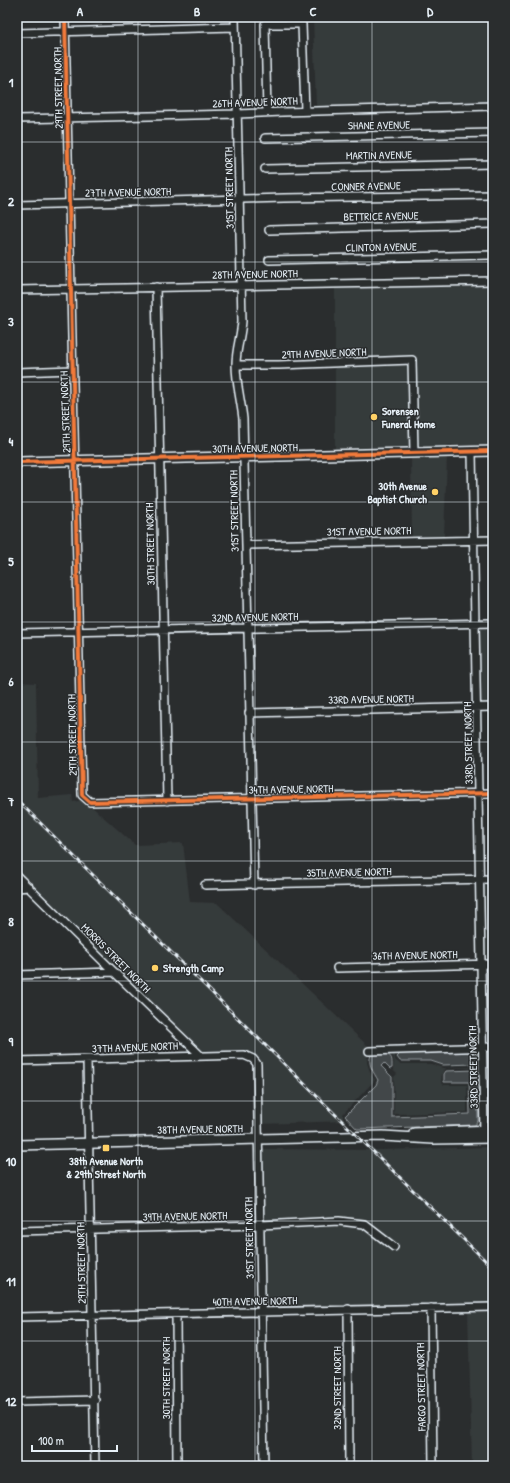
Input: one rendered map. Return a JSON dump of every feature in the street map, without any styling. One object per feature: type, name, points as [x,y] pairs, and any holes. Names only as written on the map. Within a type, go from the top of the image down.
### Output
[{"type":"street","name":"29TH STREET NORTH","points":[[65,17],[82,795],[90,802]]},
{"type":"street","name":"31ST STREET NORTH","points":[[235,17],[242,321],[241,338],[237,350],[236,365],[237,388],[243,419],[254,885]]},
{"type":"street","points":[[267,112],[265,24],[302,24],[305,111]]},
{"type":"street","points":[[17,33],[235,27]]},
{"type":"street","name":"26TH AVENUE NORTH","points":[[17,119],[493,106]]},
{"type":"street","name":"SHANE AVENUE","points":[[265,138],[493,133]]},
{"type":"street","name":"MARTIN AVENUE","points":[[265,169],[493,164]]},
{"type":"street","name":"CONNER AVENUE","points":[[240,200],[493,194]]},
{"type":"street","name":"27TH AVENUE NORTH","points":[[17,205],[240,200]]},
{"type":"street","name":"BETTRICE AVENUE","points":[[268,230],[493,224]]},
{"type":"street","name":"CLINTON AVENUE","points":[[270,260],[493,255]]},
{"type":"street","name":"28TH AVENUE NORTH","points":[[17,290],[493,281]]},
{"type":"street","name":"30TH STREET NORTH","points":[[156,287],[167,801]]},
{"type":"street","name":"29TH AVENUE NORTH","points":[[236,365],[279,365],[412,360],[414,453]]},
{"type":"street","points":[[17,372],[72,370]]},
{"type":"street","name":"30TH AVENUE NORTH","points":[[17,462],[493,451]]},
{"type":"street","name":"33RD STREET NORTH","points":[[472,452],[482,1047],[488,1134]]},
{"type":"street","name":"31ST AVENUE NORTH","points":[[246,545],[493,540]]},
{"type":"street","name":"32ND AVENUE NORTH","points":[[17,633],[493,623]]},
{"type":"street","name":"33RD AVENUE NORTH","points":[[249,713],[493,707]]},
{"type":"street","name":"34TH AVENUE NORTH","points":[[90,802],[493,793]]},
{"type":"street","name":"MORRIS STREET NORTH","points":[[17,876],[200,1055]]},
{"type":"street","name":"35TH AVENUE NORTH","points":[[205,885],[493,879]]},
{"type":"street","points":[[17,888],[29,887]]},
{"type":"street","name":"36TH AVENUE NORTH","points":[[336,968],[493,964]]},
{"type":"street","points":[[17,975],[114,972]]},
{"type":"street","points":[[368,1051],[493,1047]]},
{"type":"street","name":"37TH AVENUE NORTH","points":[[17,1061],[87,1060],[200,1055],[244,1055],[254,1059]]},
{"type":"street","name":"31ST STREET NORTH","points":[[254,1059],[257,1064],[258,1071],[264,1466]]},
{"type":"street","name":"29TH STREET NORTH","points":[[87,1060],[95,1400],[95,1466]]},
{"type":"street","name":"38TH AVENUE NORTH","points":[[17,1145],[383,1136],[433,1140],[488,1134]]},
{"type":"street","name":"39TH AVENUE NORTH","points":[[17,1231],[261,1225],[339,1221],[364,1224],[394,1247]]},
{"type":"street","name":"40TH AVENUE NORTH","points":[[17,1317],[493,1307]]},
{"type":"street","name":"FARGO STREET NORTH","points":[[431,1308],[433,1466]]},
{"type":"street","name":"32ND STREET NORTH","points":[[348,1309],[349,1466]]},
{"type":"street","name":"30TH STREET NORTH","points":[[176,1314],[177,1466]]},
{"type":"street","points":[[17,1402],[95,1400]]},
{"type":"shaded area","points":[[313,17],[493,17],[493,103],[316,107]]},
{"type":"shaded area","points":[[493,284],[493,445],[448,445],[447,449],[416,450],[415,357],[335,360],[335,287]]},
{"type":"shaded area","points":[[409,364],[411,450],[335,452],[335,366]]},
{"type":"shaded area","points":[[447,456],[444,537],[412,537],[411,457]]},
{"type":"shaded area","points":[[493,626],[493,704],[479,704],[478,627]]},
{"type":"shaded area","points":[[17,682],[36,683],[38,798],[72,795],[73,802],[83,800],[135,845],[183,843],[190,902],[217,903],[369,1047],[365,1048],[366,1054],[369,1054],[367,1063],[375,1080],[343,1114],[343,1118],[346,1121],[261,1124],[261,1071],[257,1057],[244,1051],[201,1052],[116,970],[32,886],[32,884],[30,884],[17,871]]},
{"type":"shaded area","points":[[493,882],[493,961],[483,961],[482,883]]},
{"type":"shaded area","points":[[493,967],[493,1044],[485,1044],[484,968]]},
{"type":"shaded area","points":[[493,1050],[493,1088],[486,1090],[485,1051]]},
{"type":"shaded area","points":[[397,1052],[395,1055],[395,1060],[400,1064],[431,1064],[443,1068],[475,1067],[479,1064],[479,1070],[476,1068],[446,1068],[442,1074],[441,1082],[444,1085],[467,1085],[467,1112],[394,1114],[394,1077],[397,1074],[393,1070],[394,1062],[391,1053]]},
{"type":"shaded area","points":[[469,1052],[477,1055],[478,1062],[475,1064],[443,1065],[431,1061],[400,1061],[397,1057],[401,1053]]},
{"type":"shaded area","points":[[371,1055],[389,1055],[392,1060],[392,1068],[390,1069],[384,1063],[381,1066],[392,1077],[392,1117],[470,1114],[469,1082],[444,1082],[444,1074],[446,1071],[476,1070],[478,1073],[478,1121],[475,1125],[357,1129],[345,1116],[376,1085],[378,1080],[370,1065]]},
{"type":"shaded area","points":[[488,1091],[493,1091],[493,1124],[491,1124],[487,1119]]},
{"type":"shaded area","points":[[493,1147],[493,1304],[467,1303],[264,1309],[264,1228],[339,1225],[363,1227],[395,1251],[398,1246],[365,1221],[264,1222],[261,1149],[381,1150]]},
{"type":"shaded area","points":[[493,1310],[493,1466],[472,1466],[468,1311]]},
{"type":"railway","points":[[17,800],[493,1268]]},
{"type":"cycle path","points":[[65,17],[82,795],[90,802],[493,793]]},
{"type":"cycle path","points":[[17,462],[493,451]]},
{"type":"place","name":"Sorensen Funeral Home","points":[[374,417]]},
{"type":"place","name":"30th Avenue Baptist Church","points":[[435,492]]},
{"type":"place","name":"Strength Camp","points":[[155,968]]},
{"type":"place","name":"38th Avenue North & 29th Street North","points":[[106,1148]]}]
